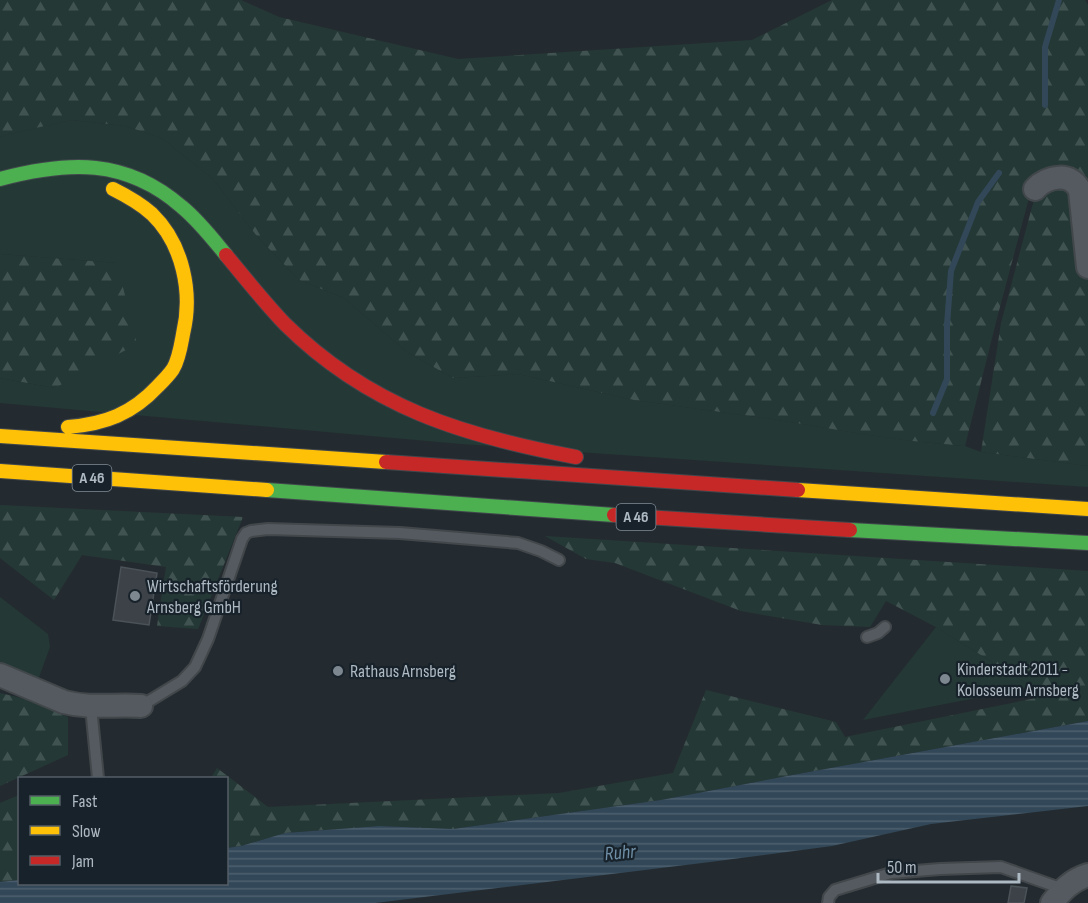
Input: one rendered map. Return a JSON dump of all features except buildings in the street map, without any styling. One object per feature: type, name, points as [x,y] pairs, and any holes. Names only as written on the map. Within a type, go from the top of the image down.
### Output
[{"type":"highway","points":[[0,179],[57,167],[75,166],[112,170],[139,179],[156,188],[195,218],[269,307],[314,350],[344,373],[402,408],[465,432],[539,451],[586,459]]},
{"type":"highway","points":[[41,184],[59,182]]},
{"type":"highway","points":[[0,430],[77,426],[109,421],[124,415],[150,395],[174,367],[185,332],[188,303],[185,279],[174,247],[155,217],[144,206],[133,198],[98,184]]},
{"type":"highway","name":"A 46","points":[[0,436],[1088,509]]},
{"type":"highway","points":[[626,465],[680,471],[740,486]]},
{"type":"highway","name":"A 46","points":[[0,471],[693,521],[1088,543]]},
{"type":"street","points":[[1035,189],[1052,178],[1068,179],[1080,190],[1088,267]]},
{"type":"street","points":[[0,675],[64,702],[91,706],[141,706]]},
{"type":"street","points":[[1058,896],[1077,878],[1088,875]]},
{"type":"lane","points":[[141,706],[182,681],[200,660],[238,548],[246,533],[251,531],[268,529],[400,533],[507,542],[528,546],[559,560]]},
{"type":"lane","points":[[867,637],[878,633],[885,627]]},
{"type":"lane","points":[[91,706],[98,777]]},
{"type":"lane","points":[[828,903],[829,897],[835,890],[891,873],[1001,867],[1058,896]]},
{"type":"green space","points":[[0,0],[241,0],[279,17],[458,59],[752,40],[832,0],[1085,0],[1088,5],[1088,241],[1078,181],[1031,190],[965,446],[912,441],[634,400],[518,374],[453,378],[407,352],[344,298],[299,280],[256,235],[213,179],[163,139],[126,126],[72,120],[0,137]]},
{"type":"green space","points":[[72,120],[126,126],[163,139],[213,179],[256,235],[299,280],[344,298],[407,352],[453,378],[518,374],[634,400],[912,441],[965,446],[981,452],[1088,466],[1088,487],[461,444],[0,403],[0,378],[55,388],[117,263],[0,254],[0,137]]},
{"type":"green space","points":[[1067,183],[1088,279],[1088,466],[981,452],[1001,323],[1037,191]]},
{"type":"green space","points":[[0,254],[117,263],[137,344],[55,388],[0,378]]},
{"type":"green space","points":[[0,505],[243,517],[198,629],[157,626],[166,567],[82,555],[54,600],[0,558]]},
{"type":"green space","points":[[545,536],[1088,571],[1088,721],[661,800],[453,829],[379,826],[285,833],[228,848],[228,777],[212,777],[217,768],[268,807],[559,793],[673,773],[706,690],[836,722],[845,737],[1036,698],[1032,687],[936,627],[886,601],[870,627],[822,625],[741,611],[615,563],[586,559]]},
{"type":"green space","points":[[0,597],[48,634],[50,647],[38,680],[0,664]]},
{"type":"green space","points":[[936,627],[1032,687],[863,720]]},
{"type":"green space","points":[[0,693],[21,698],[68,717],[68,755],[0,786]]},
{"type":"green space","points":[[18,795],[18,880],[0,882],[0,803]]},
{"type":"water","name":"Ruhr","points":[[1088,721],[1088,806],[931,824],[832,846],[375,903],[0,903],[0,882],[18,880],[18,885],[228,885],[228,848],[285,833],[379,826],[453,829],[661,800]]},
{"type":"waterway","points":[[1045,105],[1045,47],[1059,0]]},
{"type":"waterway","points":[[933,413],[947,379],[947,325],[951,271],[978,202],[999,173]]},
{"type":"traffic: fast","points":[[0,179],[49,169],[73,167],[96,168],[140,179],[182,207],[226,255]]},
{"type":"traffic: fast","points":[[267,490],[614,515]]},
{"type":"traffic: fast","points":[[850,530],[1088,543]]},
{"type":"traffic: slow","points":[[68,427],[117,416],[148,396],[164,380],[177,361],[186,318],[187,302],[183,270],[171,240],[163,226],[143,206],[113,189]]},
{"type":"traffic: slow","points":[[0,436],[386,462]]},
{"type":"traffic: slow","points":[[0,471],[267,490]]},
{"type":"traffic: slow","points":[[798,490],[1088,509]]},
{"type":"traffic: jam","points":[[226,255],[285,324],[317,353],[350,377],[384,397],[456,428],[534,449],[576,457]]},
{"type":"traffic: jam","points":[[386,462],[798,490]]},
{"type":"traffic: jam","points":[[614,515],[850,530]]},
{"type":"place","name":"Wirtschaftsförderung Arnsberg GmbH","points":[[135,596]]},
{"type":"place","name":"Rathaus Arnsberg","points":[[338,671]]},
{"type":"place","name":"Kinderstadt 2011 - Kolosseum Arnsberg","points":[[945,679]]}]
